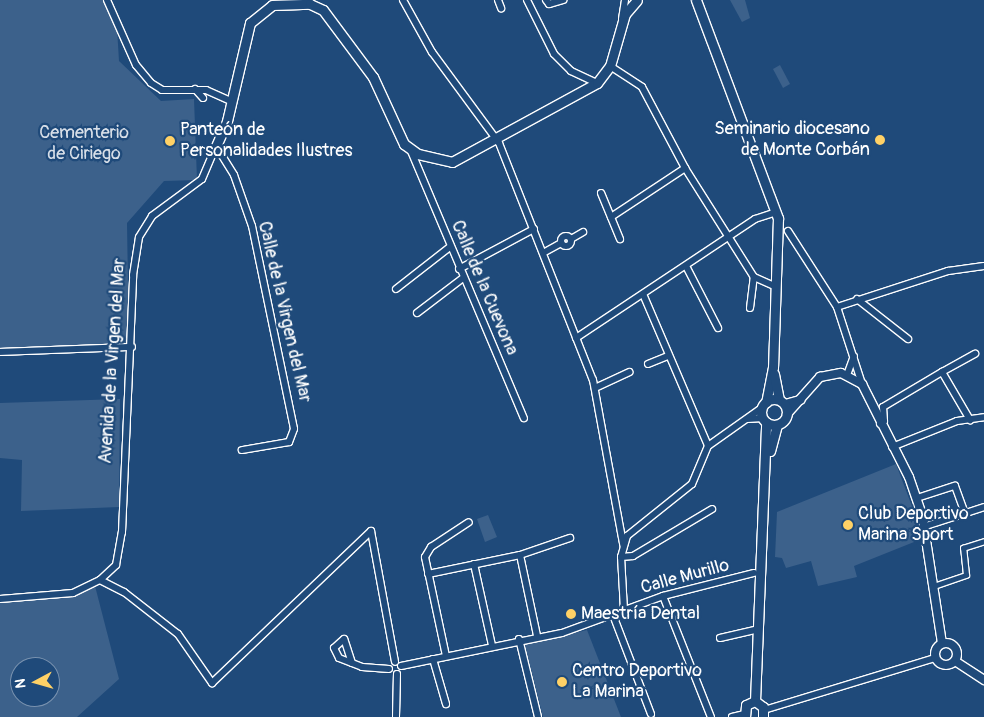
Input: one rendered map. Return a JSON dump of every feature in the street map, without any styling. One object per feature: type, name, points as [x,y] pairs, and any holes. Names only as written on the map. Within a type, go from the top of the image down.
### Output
[{"type":"main road","points":[[411,151],[423,156],[457,162],[597,82],[610,66],[622,22],[632,1]]},
{"type":"main road","points":[[697,1],[776,210],[773,367],[764,404],[768,460],[755,701],[763,714]]},
{"type":"main road","name":"Avenida de la Virgen del Mar","points":[[216,146],[231,100],[253,17],[272,5],[310,4],[323,10],[361,59],[411,151]]},
{"type":"main road","points":[[768,460],[778,424],[787,414],[773,367]]},
{"type":"main road","points":[[764,404],[782,402]]},
{"type":"main road","points":[[765,420],[778,424]]},
{"type":"main road","points":[[744,716],[746,705],[755,701]]},
{"type":"street","points":[[106,0],[147,80],[162,90],[195,89],[231,100]]},
{"type":"street","points":[[403,0],[432,52],[498,140]]},
{"type":"street","points":[[498,0],[501,8]]},
{"type":"street","points":[[527,0],[554,54],[571,71],[597,82]]},
{"type":"street","points":[[546,0],[550,4],[563,0]]},
{"type":"street","points":[[610,66],[642,86],[685,168],[754,277],[776,287]]},
{"type":"street","points":[[195,89],[204,98]]},
{"type":"street","name":"Calle Murillo","points":[[498,140],[595,388],[623,544],[621,557],[624,610]]},
{"type":"street","name":"Avenida de la Virgen del Mar","points":[[0,599],[73,593],[100,580],[116,565],[121,547],[122,449],[132,347],[132,275],[142,230],[160,209],[202,179],[216,146]]},
{"type":"street","name":"Calle de la Virgen del Mar","points":[[216,146],[234,175],[252,226],[294,429],[294,438],[284,444],[242,450]]},
{"type":"street","name":"Calle de la Cuevona","points":[[411,151],[416,169],[524,418]]},
{"type":"street","points":[[416,169],[423,156]]},
{"type":"street","points":[[611,217],[685,168]]},
{"type":"street","points":[[601,193],[620,239]]},
{"type":"street","points":[[576,338],[754,219],[776,210]]},
{"type":"street","points":[[459,269],[534,229]]},
{"type":"street","points":[[788,231],[837,307],[854,352],[858,376],[917,498],[926,526],[942,643],[935,651],[935,658],[944,666],[954,662]]},
{"type":"street","points":[[543,252],[561,243],[568,246],[570,239],[583,232]]},
{"type":"street","points":[[396,290],[450,247]]},
{"type":"street","points":[[686,266],[718,328]]},
{"type":"street","points":[[837,307],[948,271],[984,266]]},
{"type":"street","points":[[750,308],[754,277]]},
{"type":"street","points":[[417,314],[463,278]]},
{"type":"street","points":[[643,294],[708,446],[764,404]]},
{"type":"street","points":[[857,299],[908,339]]},
{"type":"street","points":[[0,352],[132,347]]},
{"type":"street","points":[[846,375],[853,364],[854,352]]},
{"type":"street","points":[[880,424],[884,421],[883,407],[974,354]]},
{"type":"street","points":[[648,364],[668,356]]},
{"type":"street","points":[[595,388],[630,372]]},
{"type":"street","points":[[942,372],[970,420]]},
{"type":"street","points":[[787,414],[820,377],[858,376]]},
{"type":"street","points":[[782,402],[800,400]]},
{"type":"street","points":[[892,447],[970,420],[984,418]]},
{"type":"street","points":[[746,419],[765,420]]},
{"type":"street","name":"Calle Murillo","points":[[623,544],[632,529],[692,484],[708,446]]},
{"type":"street","points":[[917,498],[955,486],[965,513]]},
{"type":"street","points":[[926,526],[984,507]]},
{"type":"street","points":[[621,557],[633,556],[712,508]]},
{"type":"street","points":[[446,656],[428,574],[426,552],[469,522]]},
{"type":"street","points":[[620,523],[632,529]]},
{"type":"street","points":[[100,580],[124,592],[178,634],[212,683],[371,531],[398,664],[396,717]]},
{"type":"street","points":[[428,574],[520,555],[570,538]]},
{"type":"street","points":[[934,586],[966,575],[963,548],[984,541]]},
{"type":"street","points":[[520,555],[537,636]]},
{"type":"street","points":[[474,564],[492,645]]},
{"type":"street","name":"Calle Murillo","points":[[398,664],[433,659],[519,639],[562,633],[664,596],[754,574]]},
{"type":"street","points":[[664,596],[711,717]]},
{"type":"street","points":[[613,615],[651,714]]},
{"type":"street","points":[[720,638],[759,629]]},
{"type":"street","points":[[519,639],[538,717]]},
{"type":"street","points":[[942,643],[955,648],[954,662]]},
{"type":"street","points":[[763,714],[935,658]]},
{"type":"street","points":[[433,659],[446,704]]},
{"type":"street","points":[[954,662],[984,680]]},
{"type":"street","points":[[352,663],[389,668],[397,674]]},
{"type":"street","points":[[389,668],[398,664]]},
{"type":"street","points":[[732,717],[744,716]]},
{"type":"green space","name":"Cementerio de Ciriego","points":[[0,0],[103,0],[117,28],[119,61],[161,101],[194,99],[197,180],[164,181],[127,223],[129,344],[0,349]]},
{"type":"green space","points":[[730,0],[745,0],[750,18],[742,22]]},
{"type":"green space","points":[[780,65],[790,84],[783,88],[773,69]]},
{"type":"green space","points":[[120,399],[119,507],[21,511],[22,460],[0,458],[0,403]]},
{"type":"green space","name":"Club Deportivo Marina Sport","points":[[896,464],[924,538],[854,566],[857,577],[818,586],[811,561],[786,568],[782,558],[775,557],[777,512]]},
{"type":"green space","points":[[488,515],[497,537],[485,542],[477,519]]},
{"type":"green space","points":[[95,586],[119,679],[77,717],[0,717],[0,603],[67,597]]},
{"type":"green space","name":"Centro Deportivo La Marina","points":[[587,630],[621,717],[543,717],[525,645]]},
{"type":"place","name":"Seminario diocesano de Monte Corbán","points":[[880,140]]},
{"type":"place","name":"Panteón de Personalidades Ilustres","points":[[170,141]]},
{"type":"place","name":"Club Deportivo Marina Sport","points":[[848,525]]},
{"type":"place","name":"Maestría Dental","points":[[571,614]]},
{"type":"place","name":"Centro Deportivo La Marina","points":[[562,682]]}]
